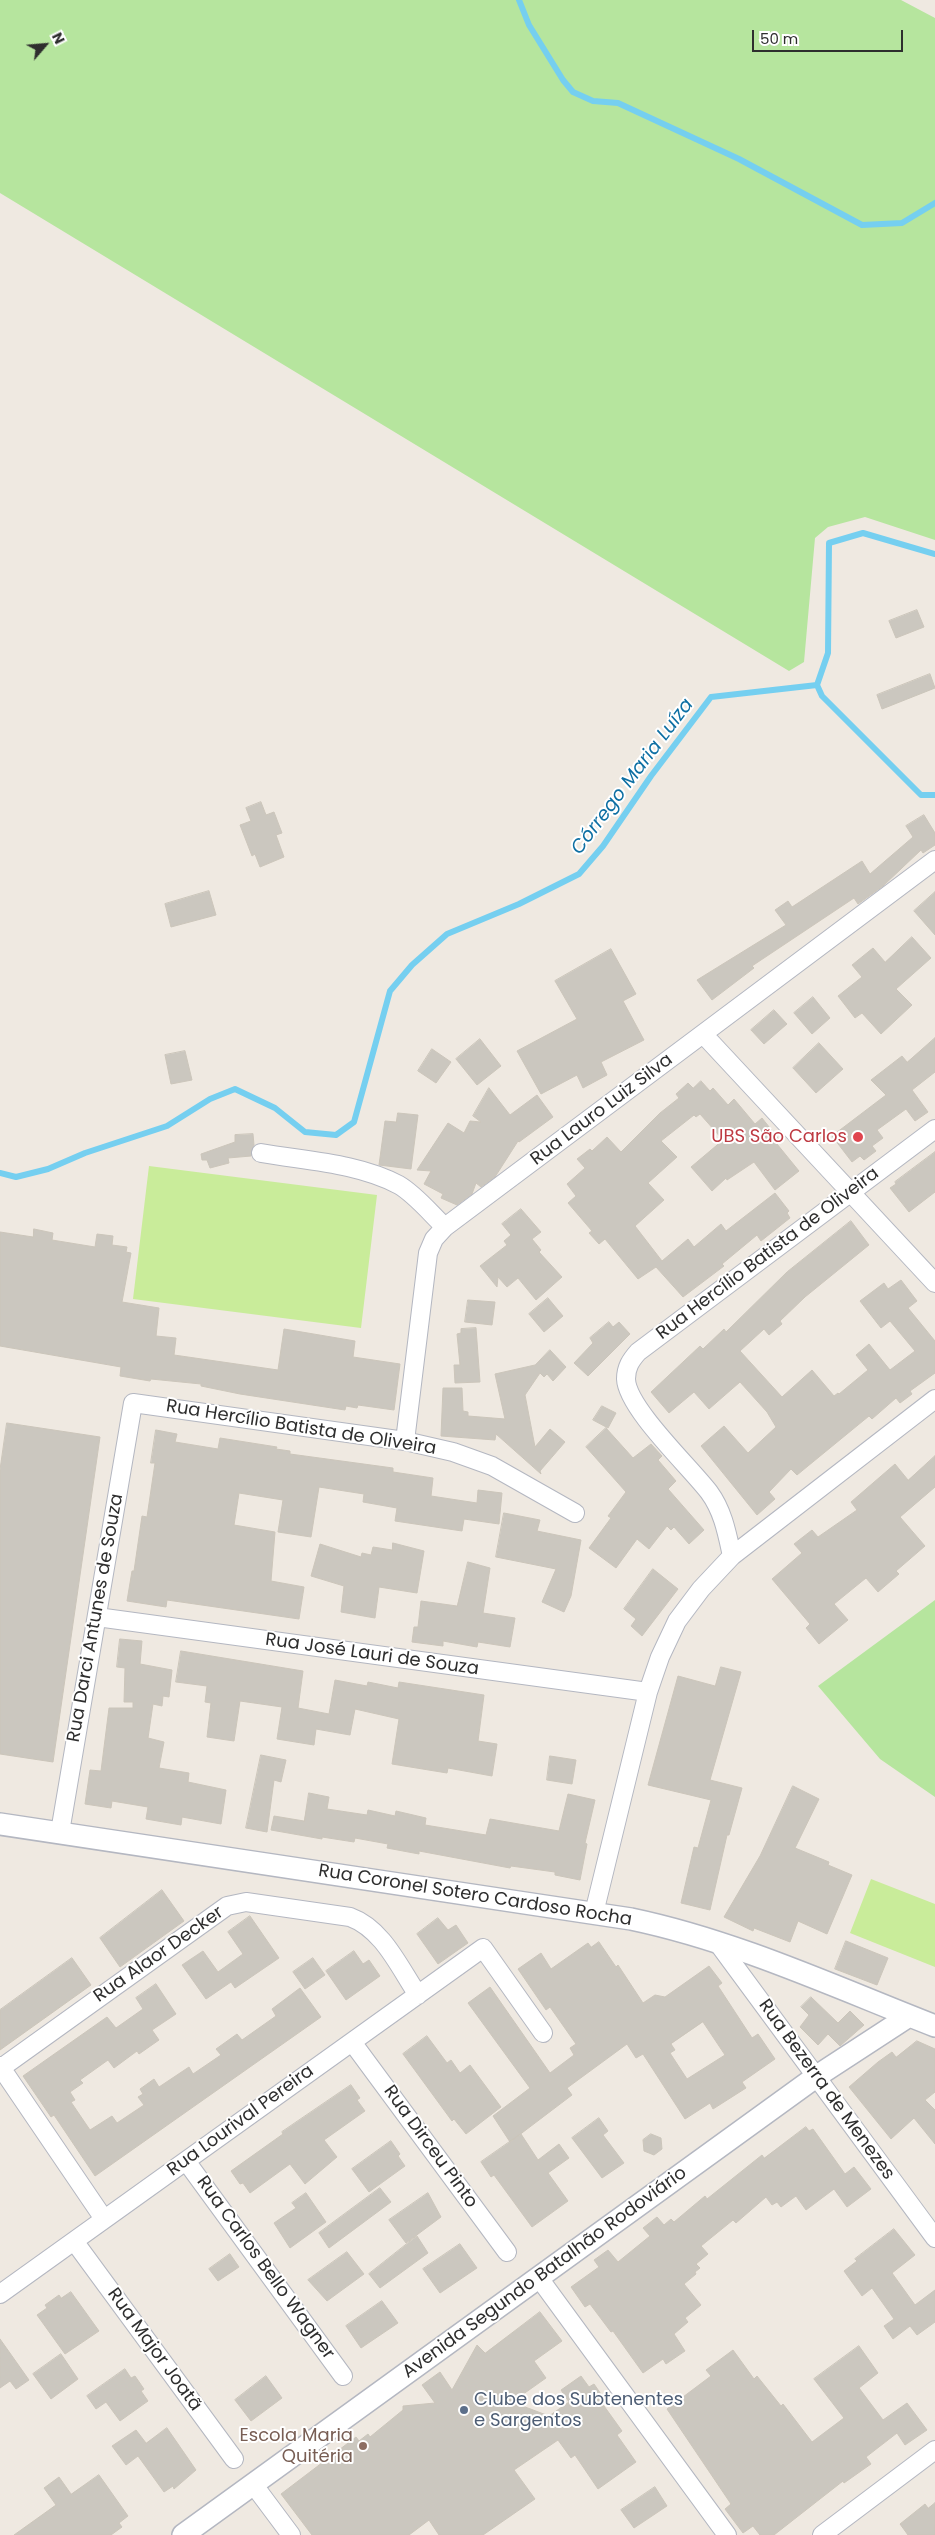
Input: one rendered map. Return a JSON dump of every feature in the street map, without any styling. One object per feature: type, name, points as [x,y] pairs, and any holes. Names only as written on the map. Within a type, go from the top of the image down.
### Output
[{"type":"street","name":"Rua Lauro Luiz Silva","points":[[405,1441],[428,1253],[434,1239],[445,1227],[935,860]]},
{"type":"street","points":[[703,1034],[935,1283]]},
{"type":"street","name":"Rua Hercílio Batista de Oliveira","points":[[732,1556],[722,1516],[710,1493],[643,1414],[626,1380],[628,1365],[638,1352],[935,1128]]},
{"type":"street","points":[[261,1153],[359,1170],[381,1177],[401,1186],[445,1227]]},
{"type":"street","points":[[594,1914],[648,1692],[660,1657],[677,1621],[701,1589],[732,1556],[935,1399]]},
{"type":"street","name":"Rua Hercílio Batista de Oliveira","points":[[133,1403],[405,1441],[454,1452],[492,1466],[575,1513]]},
{"type":"street","name":"Rua Darci Antunes de Souza","points":[[60,1832],[133,1403]]},
{"type":"street","name":"Rua José Lauri de Souza","points":[[97,1617],[648,1692]]},
{"type":"street","name":"Rua Coronel Sotero Cardoso Rocha","points":[[0,1824],[594,1914],[673,1928],[718,1942],[935,2026]]},
{"type":"street","name":"Rua Alaor Decker","points":[[1,2067],[227,1906],[237,1903],[246,1902],[350,1917],[363,1922],[374,1930],[418,1995]]},
{"type":"street","name":"Rua Bezerra de Menezes","points":[[718,1942],[935,2238]]},
{"type":"street","name":"Rua Lourival Pereira","points":[[0,2294],[483,1948],[543,2033]]},
{"type":"street","name":"Avenida Segundo Batalhão Rodoviário","points":[[183,2535],[817,2076],[909,2016]]},
{"type":"street","name":"Rua Dirceu Pinto","points":[[352,2042],[507,2252]]},
{"type":"street","points":[[1,2067],[104,2219]]},
{"type":"street","name":"Rua Carlos Bello Wagner","points":[[186,2161],[343,2376]]},
{"type":"street","name":"Rua Major Joatã","points":[[74,2241],[234,2459]]},
{"type":"street","points":[[539,2278],[728,2535]]},
{"type":"street","points":[[822,2535],[935,2450]]},
{"type":"street","points":[[253,2484],[290,2535]]},
{"type":"green space","points":[[0,0],[901,0],[935,18],[935,540],[865,517],[828,527],[815,538],[804,662],[789,671],[0,193]]},
{"type":"green space","points":[[149,1166],[377,1195],[361,1328],[133,1299]]},
{"type":"green space","points":[[935,1600],[935,1797],[880,1759],[818,1686]]},
{"type":"green space","points":[[871,1879],[935,1904],[935,1967],[850,1933]]},
{"type":"building","points":[[917,610],[924,627],[896,638],[889,621]]},
{"type":"building","points":[[930,674],[935,688],[882,709],[877,695]]},
{"type":"building","points":[[261,802],[266,815],[274,812],[282,833],[276,835],[284,857],[260,867],[255,854],[252,856],[240,825],[251,821],[246,808]]},
{"type":"building","points":[[924,815],[935,833],[935,845],[923,853],[921,850],[883,886],[858,904],[854,898],[752,966],[754,968],[712,1000],[697,980],[786,925],[775,910],[788,901],[792,907],[862,861],[870,874],[913,837],[906,826]]},
{"type":"building","points":[[209,891],[216,915],[171,927],[165,904]]},
{"type":"building","points":[[935,892],[935,935],[914,911]]},
{"type":"building","points":[[912,937],[931,958],[896,989],[912,1005],[881,1034],[862,1013],[855,1018],[838,996],[862,977],[852,965],[873,948],[885,962]]},
{"type":"building","points":[[611,949],[636,994],[623,1001],[644,1040],[601,1062],[607,1075],[583,1088],[577,1075],[541,1094],[517,1051],[577,1019],[555,981]]},
{"type":"building","points":[[813,997],[830,1018],[812,1034],[794,1013]]},
{"type":"building","points":[[774,1010],[787,1024],[764,1044],[751,1030]]},
{"type":"building","points":[[935,1038],[935,1072],[912,1090],[928,1112],[915,1121],[906,1109],[877,1130],[883,1138],[872,1146],[876,1151],[864,1160],[860,1156],[852,1162],[832,1136],[886,1095],[871,1080],[902,1056],[907,1062]]},
{"type":"building","points":[[480,1039],[501,1066],[477,1085],[456,1059]]},
{"type":"building","points":[[819,1043],[843,1069],[816,1093],[793,1068]]},
{"type":"building","points":[[432,1049],[451,1062],[436,1083],[418,1071]]},
{"type":"building","points":[[185,1051],[192,1080],[171,1084],[165,1055]]},
{"type":"building","points":[[701,1081],[710,1091],[713,1088],[728,1105],[734,1099],[755,1124],[762,1118],[781,1142],[777,1144],[799,1171],[775,1190],[754,1162],[727,1180],[726,1178],[712,1191],[691,1167],[723,1140],[700,1114],[696,1117],[694,1115],[661,1141],[677,1157],[648,1183],[664,1200],[635,1226],[662,1261],[688,1239],[694,1247],[721,1224],[726,1231],[775,1193],[789,1211],[787,1213],[790,1218],[761,1241],[757,1235],[722,1264],[724,1266],[683,1297],[656,1267],[638,1279],[605,1239],[599,1244],[589,1233],[592,1231],[568,1203],[576,1196],[567,1184],[585,1168],[577,1159],[590,1149],[592,1151],[607,1137],[621,1152],[660,1113],[679,1098],[676,1094],[688,1083],[693,1088]]},
{"type":"building","points":[[489,1088],[510,1115],[537,1095],[553,1117],[518,1141],[495,1177],[481,1187],[476,1183],[472,1194],[457,1205],[441,1198],[443,1194],[424,1184],[431,1171],[417,1170],[448,1123],[464,1133],[470,1121],[481,1122],[473,1116]]},
{"type":"building","points":[[398,1113],[418,1115],[411,1169],[379,1165],[385,1121],[396,1122]]},
{"type":"building","points":[[253,1134],[254,1145],[251,1156],[228,1158],[229,1163],[210,1168],[207,1160],[202,1160],[201,1154],[235,1142],[235,1135]]},
{"type":"building","points":[[935,1152],[935,1192],[909,1212],[890,1188],[896,1184],[895,1182]]},
{"type":"building","points":[[521,1209],[541,1232],[532,1239],[541,1250],[539,1252],[562,1277],[536,1300],[518,1278],[507,1287],[498,1277],[497,1287],[480,1266],[507,1245],[504,1241],[511,1235],[502,1224]]},
{"type":"building","points":[[851,1221],[869,1245],[805,1297],[780,1321],[782,1324],[769,1335],[764,1329],[740,1351],[782,1397],[812,1370],[834,1396],[839,1394],[868,1370],[856,1355],[869,1344],[890,1370],[915,1351],[890,1321],[881,1328],[860,1301],[884,1283],[888,1289],[901,1280],[917,1301],[908,1308],[935,1341],[935,1373],[910,1391],[912,1394],[900,1403],[896,1398],[872,1419],[869,1416],[797,1475],[791,1469],[769,1492],[775,1499],[757,1515],[701,1446],[724,1426],[748,1453],[776,1427],[767,1412],[740,1382],[709,1409],[694,1392],[669,1413],[651,1392],[700,1346],[703,1349],[724,1329],[726,1332],[787,1272]]},
{"type":"building","points":[[34,1229],[53,1233],[52,1240],[95,1247],[97,1234],[113,1236],[112,1245],[127,1247],[126,1252],[131,1253],[122,1302],[159,1308],[156,1336],[176,1338],[174,1355],[278,1370],[284,1329],[355,1341],[353,1357],[400,1364],[394,1410],[358,1405],[357,1408],[346,1406],[345,1410],[240,1394],[201,1386],[201,1384],[151,1379],[150,1381],[120,1376],[121,1367],[0,1346],[0,1232],[33,1237]]},
{"type":"building","points":[[548,1298],[563,1316],[544,1332],[529,1314]]},
{"type":"building","points":[[468,1300],[495,1302],[492,1325],[465,1322]]},
{"type":"building","points":[[609,1322],[613,1327],[619,1322],[630,1334],[588,1376],[574,1363],[593,1343],[590,1338]]},
{"type":"building","points":[[476,1328],[480,1382],[455,1383],[454,1365],[460,1365],[457,1334],[461,1333],[461,1329]]},
{"type":"building","points":[[550,1350],[566,1367],[553,1381],[547,1374],[544,1377],[540,1373],[525,1395],[535,1447],[550,1429],[565,1442],[540,1471],[541,1474],[496,1434],[495,1440],[441,1436],[443,1388],[462,1388],[463,1411],[468,1412],[468,1416],[505,1419],[495,1374],[535,1365]]},
{"type":"building","points":[[602,1406],[616,1413],[608,1428],[593,1420]]},
{"type":"building","points":[[7,1423],[100,1437],[53,1762],[0,1754],[0,1470]]},
{"type":"building","points":[[606,1428],[633,1458],[651,1444],[662,1456],[658,1460],[676,1481],[668,1489],[704,1530],[689,1544],[674,1527],[671,1530],[667,1526],[649,1549],[637,1539],[616,1568],[589,1548],[611,1518],[608,1516],[626,1492],[586,1447]]},
{"type":"building","points":[[156,1430],[177,1434],[175,1442],[218,1449],[220,1438],[277,1447],[276,1449],[290,1451],[290,1454],[393,1468],[393,1472],[433,1478],[431,1496],[477,1503],[478,1490],[502,1493],[499,1524],[464,1519],[462,1531],[395,1521],[397,1508],[363,1502],[364,1494],[319,1487],[311,1537],[278,1532],[283,1500],[239,1493],[234,1525],[275,1532],[271,1581],[304,1587],[299,1619],[167,1600],[166,1607],[127,1601],[132,1571],[134,1571],[142,1516],[147,1517],[155,1463],[151,1463]]},
{"type":"building","points":[[935,1456],[935,1487],[900,1517],[925,1546],[896,1571],[899,1574],[878,1592],[866,1578],[834,1604],[848,1620],[819,1644],[806,1628],[810,1624],[772,1579],[802,1553],[794,1544],[812,1530],[818,1537],[857,1510],[851,1502],[895,1464],[908,1480]]},
{"type":"building","points":[[504,1513],[540,1520],[537,1531],[581,1540],[571,1596],[564,1612],[542,1602],[556,1569],[496,1557]]},
{"type":"building","points":[[393,1543],[424,1551],[417,1593],[379,1587],[375,1618],[341,1612],[344,1586],[311,1576],[320,1544],[361,1557],[362,1553],[371,1555],[373,1547],[392,1550]]},
{"type":"building","points":[[468,1562],[490,1568],[483,1613],[515,1618],[510,1647],[478,1642],[477,1647],[443,1641],[443,1646],[412,1642],[414,1627],[418,1627],[421,1601],[457,1606]]},
{"type":"building","points":[[653,1569],[678,1589],[642,1636],[631,1626],[636,1619],[624,1609]]},
{"type":"building","points":[[120,1639],[142,1641],[140,1664],[172,1670],[169,1697],[163,1696],[162,1706],[153,1704],[148,1738],[164,1742],[159,1768],[189,1773],[188,1782],[226,1790],[221,1824],[182,1817],[181,1825],[146,1819],[148,1807],[112,1801],[111,1808],[85,1804],[90,1770],[101,1771],[109,1708],[133,1708],[133,1702],[124,1702],[125,1668],[117,1667]]},
{"type":"building","points":[[181,1651],[303,1671],[298,1708],[329,1714],[335,1680],[367,1686],[368,1682],[398,1688],[399,1682],[484,1695],[478,1741],[497,1744],[492,1776],[448,1768],[447,1773],[392,1764],[399,1719],[355,1709],[350,1735],[316,1729],[314,1745],[277,1739],[282,1707],[240,1701],[234,1741],[207,1737],[211,1703],[205,1702],[207,1686],[176,1682]]},
{"type":"building","points":[[721,1667],[741,1672],[710,1780],[742,1788],[729,1835],[727,1835],[710,1910],[681,1903],[694,1847],[698,1848],[711,1800],[648,1785],[678,1676],[715,1686]]},
{"type":"building","points":[[261,1755],[286,1760],[281,1782],[274,1780],[267,1832],[246,1828]]},
{"type":"building","points":[[550,1756],[576,1760],[572,1784],[547,1780]]},
{"type":"building","points":[[793,1786],[819,1799],[795,1848],[829,1862],[828,1865],[852,1875],[827,1934],[798,1921],[790,1942],[754,1928],[753,1931],[724,1917],[760,1856]]},
{"type":"building","points":[[309,1793],[329,1797],[327,1809],[367,1815],[368,1810],[395,1816],[396,1811],[426,1818],[425,1825],[486,1835],[490,1819],[559,1831],[568,1794],[595,1800],[585,1843],[587,1844],[580,1880],[555,1875],[555,1872],[511,1866],[510,1868],[419,1851],[419,1854],[387,1848],[388,1844],[355,1838],[354,1842],[322,1837],[322,1839],[271,1830],[274,1816],[304,1821]]},
{"type":"building","points":[[162,1890],[184,1921],[120,1967],[100,1938]]},
{"type":"building","points":[[250,1916],[279,1958],[235,1988],[231,1982],[206,1999],[182,1965],[203,1951],[218,1972],[243,1954],[228,1932]]},
{"type":"building","points":[[438,1918],[448,1930],[456,1925],[468,1943],[438,1964],[417,1934]]},
{"type":"building","points":[[846,1941],[888,1958],[877,1985],[835,1969]]},
{"type":"building","points":[[599,1942],[616,1967],[618,1965],[643,2003],[655,1995],[665,1997],[709,1966],[722,1983],[718,1986],[752,2038],[758,2034],[775,2059],[742,2082],[746,2088],[713,2109],[710,2103],[685,2119],[643,2054],[636,2058],[627,2044],[567,2088],[572,2095],[510,2142],[493,2116],[530,2088],[468,2003],[490,1987],[550,2073],[574,2055],[570,2048],[576,2044],[550,2007],[546,2010],[518,1969],[541,1953],[551,1969],[588,1943],[591,1947]],"holes":[[[703,2022],[725,2055],[687,2079],[670,2053],[675,2050],[671,2044]]]},
{"type":"building","points":[[354,1951],[363,1964],[369,1960],[380,1976],[346,2000],[326,1971]]},
{"type":"building","points":[[72,1958],[91,1985],[0,2050],[0,2010]]},
{"type":"building","points":[[313,1958],[325,1975],[305,1989],[293,1972]]},
{"type":"building","points":[[156,1984],[176,2014],[152,2030],[159,2040],[139,2054],[137,2051],[114,2068],[108,2060],[80,2080],[83,2083],[70,2092],[75,2100],[71,2102],[90,2130],[112,2116],[117,2123],[144,2105],[138,2097],[143,2094],[140,2089],[154,2079],[159,2087],[189,2067],[193,2074],[221,2055],[216,2049],[237,2034],[242,2040],[276,2016],[272,2009],[300,1988],[321,2017],[95,2176],[54,2115],[51,2117],[23,2076],[107,2017],[116,2028],[143,2009],[136,1998]]},
{"type":"building","points":[[811,1997],[838,2023],[850,2011],[864,2025],[840,2046],[828,2034],[818,2045],[800,2027],[809,2015],[801,2007]]},
{"type":"building","points":[[427,2036],[447,2063],[451,2060],[460,2073],[470,2065],[501,2107],[466,2134],[454,2119],[452,2121],[403,2054]]},
{"type":"building","points":[[917,2041],[935,2049],[935,2092],[925,2100],[935,2110],[935,2144],[914,2118],[891,2139],[849,2087],[892,2052],[896,2057]]},
{"type":"building","points":[[351,2085],[360,2098],[357,2100],[365,2111],[324,2140],[337,2157],[305,2184],[290,2164],[250,2193],[243,2183],[240,2184],[231,2171],[283,2134],[282,2132]]},
{"type":"building","points":[[599,2118],[608,2131],[603,2135],[624,2163],[602,2178],[572,2138]]},
{"type":"building","points":[[806,2127],[809,2131],[813,2129],[845,2174],[854,2167],[871,2189],[847,2207],[834,2189],[806,2210],[796,2196],[781,2207],[777,2202],[772,2205],[766,2197],[736,2223],[733,2220],[701,2246],[708,2254],[696,2264],[700,2268],[695,2272],[696,2274],[684,2284],[701,2305],[685,2318],[688,2322],[674,2334],[685,2351],[666,2364],[663,2359],[643,2373],[613,2331],[611,2332],[590,2304],[585,2307],[571,2287],[599,2267],[594,2260],[608,2250],[618,2262],[650,2236],[643,2228],[657,2217],[664,2225],[671,2219],[674,2222],[705,2196],[707,2199],[762,2155],[764,2158]]},
{"type":"building","points":[[521,2134],[538,2160],[559,2144],[569,2158],[548,2173],[568,2201],[532,2227],[494,2175],[491,2177],[481,2162]]},
{"type":"building","points":[[651,2134],[661,2138],[662,2149],[654,2155],[644,2151],[643,2140]]},
{"type":"building","points":[[391,2141],[400,2154],[398,2156],[405,2166],[369,2192],[352,2169]]},
{"type":"building","points":[[380,2188],[391,2202],[329,2248],[319,2233]]},
{"type":"building","points":[[306,2193],[326,2222],[290,2248],[274,2223],[296,2208],[292,2203]]},
{"type":"building","points":[[428,2193],[441,2217],[406,2243],[389,2220]]},
{"type":"building","points":[[894,2229],[915,2255],[892,2273],[915,2305],[935,2290],[935,2322],[917,2335],[910,2326],[893,2339],[884,2326],[894,2319],[872,2288],[862,2296],[844,2271],[857,2261],[855,2259]]},
{"type":"building","points":[[417,2236],[428,2253],[380,2288],[369,2274]]},
{"type":"building","points":[[460,2244],[477,2268],[440,2293],[423,2269]]},
{"type":"building","points":[[347,2252],[364,2274],[327,2301],[308,2280]]},
{"type":"building","points":[[230,2254],[239,2267],[218,2281],[209,2269]]},
{"type":"building","points":[[71,2292],[99,2331],[65,2354],[37,2315],[47,2308],[45,2305],[59,2295],[61,2298]]},
{"type":"building","points":[[382,2301],[398,2323],[361,2348],[346,2326]]},
{"type":"building","points":[[540,2312],[562,2341],[534,2361],[546,2378],[512,2402],[549,2416],[569,2402],[561,2390],[581,2376],[589,2387],[594,2384],[603,2397],[599,2399],[622,2431],[617,2435],[636,2462],[598,2489],[575,2455],[571,2458],[558,2440],[514,2470],[535,2499],[483,2535],[439,2535],[429,2520],[409,2535],[312,2535],[281,2494],[356,2437],[359,2441],[368,2434],[370,2437],[403,2410],[403,2406],[435,2403],[422,2385],[440,2372],[452,2390],[477,2345],[485,2353]]},
{"type":"building","points":[[0,2339],[29,2380],[16,2389],[10,2381],[0,2388]]},
{"type":"building","points":[[859,2346],[878,2373],[859,2388],[883,2420],[907,2403],[927,2430],[905,2445],[897,2433],[866,2457],[871,2464],[844,2483],[843,2481],[774,2535],[760,2535],[753,2526],[743,2533],[725,2509],[731,2504],[667,2409],[711,2376],[706,2370],[733,2350],[754,2379],[757,2376],[781,2406],[783,2404],[812,2442],[844,2418],[814,2379]]},
{"type":"building","points":[[61,2354],[78,2379],[51,2399],[33,2374]]},
{"type":"building","points":[[125,2369],[131,2378],[135,2376],[144,2389],[141,2391],[148,2401],[120,2421],[106,2402],[96,2409],[87,2396]]},
{"type":"building","points":[[266,2376],[282,2398],[251,2421],[235,2400]]},
{"type":"building","points":[[167,2428],[196,2470],[174,2489],[173,2486],[164,2492],[138,2456],[126,2465],[112,2446],[136,2430],[146,2443]]},
{"type":"building","points":[[99,2475],[128,2516],[119,2523],[122,2527],[111,2535],[14,2535],[56,2505],[44,2488],[59,2477],[71,2494]]},
{"type":"building","points":[[655,2487],[667,2506],[634,2528],[621,2510]]},
{"type":"building","points":[[935,2503],[935,2535],[908,2535],[900,2524],[925,2504],[928,2508]]},
{"type":"waterway","points":[[519,0],[529,25],[563,80],[573,92],[593,101],[618,103],[739,159],[862,225],[902,223],[935,203]]},
{"type":"waterway","name":"Córrego Maria Luíza","points":[[0,1173],[16,1177],[48,1169],[85,1153],[167,1126],[210,1099],[235,1089],[275,1108],[305,1132],[336,1135],[354,1122],[390,991],[412,965],[447,934],[519,904],[579,874],[603,846],[651,776],[711,697],[817,685],[828,653],[829,543],[863,533],[935,554]]},
{"type":"waterway","points":[[817,685],[822,696],[921,795],[935,795]]},
{"type":"place","name":"UBS São Carlos","points":[[858,1137]]},
{"type":"place","name":"Clube dos Subtenentes e Sargentos","points":[[464,2410]]},
{"type":"place","name":"Escola Maria Quitéria","points":[[363,2446]]}]
